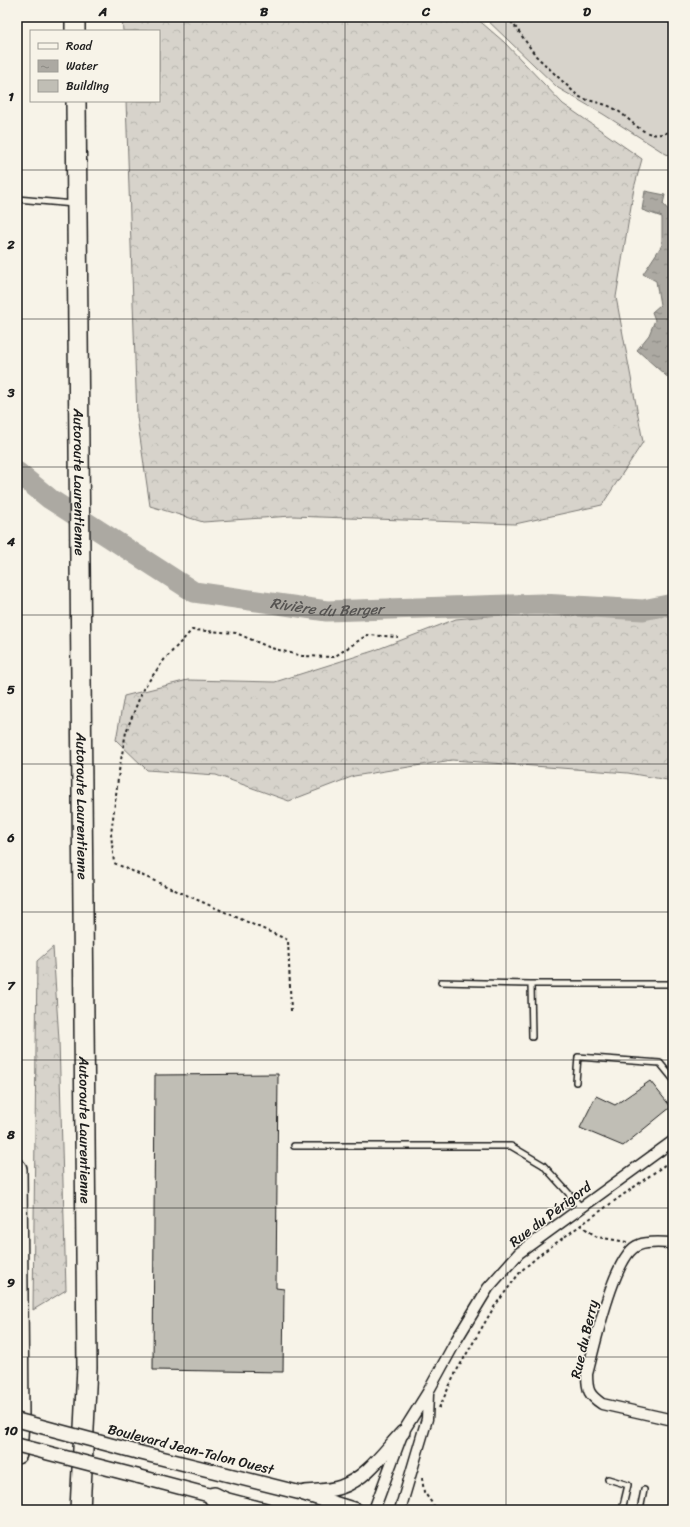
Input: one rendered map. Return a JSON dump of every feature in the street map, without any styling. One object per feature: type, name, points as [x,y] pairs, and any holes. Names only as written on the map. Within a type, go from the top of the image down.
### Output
[{"type":"highway","points":[[75,17],[75,30]]},
{"type":"highway","name":"Autoroute Laurentienne","points":[[76,102],[87,1367],[80,1510]]},
{"type":"highway","points":[[17,1169],[19,1412],[17,1454]]},
{"type":"highway","points":[[214,1497],[240,1510]]},
{"type":"street","name":"Rue du Périgord","points":[[374,1510],[403,1432],[488,1288],[519,1252],[673,1141]]},
{"type":"street","points":[[638,1245],[673,1243]]},
{"type":"street","name":"Rue du Berry","points":[[638,1245],[631,1249],[625,1257],[606,1301],[588,1374],[588,1389],[589,1393],[594,1399],[602,1404],[673,1420]]},
{"type":"street","name":"Rue du Périgord","points":[[400,1510],[426,1418],[428,1392]]},
{"type":"street","name":"Boulevard Jean-Talon Ouest","points":[[17,1420],[301,1493],[356,1510]]},
{"type":"street","points":[[301,1493],[341,1487],[357,1479],[403,1432]]},
{"type":"street","points":[[17,1445],[266,1510]]},
{"type":"lane","points":[[17,199],[76,204]]},
{"type":"lane","points":[[441,982],[531,984],[673,984]]},
{"type":"lane","points":[[531,984],[532,1037]]},
{"type":"lane","points":[[576,1082],[578,1057],[660,1063],[673,1079]]},
{"type":"lane","points":[[294,1146],[511,1146],[543,1165],[581,1207]]},
{"type":"lane","points":[[608,1479],[628,1485],[622,1510]]},
{"type":"lane","points":[[640,1510],[644,1490]]},
{"type":"path","points":[[507,17],[536,56],[578,96],[586,100],[610,106],[641,130],[650,134],[664,134],[673,130]]},
{"type":"path","points":[[291,1011],[288,940],[114,863],[111,834],[119,771],[126,732],[143,689],[164,660],[192,630],[236,633],[271,648],[302,656],[334,657],[367,635],[398,637]]},
{"type":"path","points":[[437,1412],[442,1398],[494,1306],[521,1271],[580,1225],[673,1159]]},
{"type":"path","points":[[580,1225],[589,1233],[597,1237],[625,1241],[638,1245]]},
{"type":"path","points":[[422,1477],[424,1492],[437,1510]]},
{"type":"green space","points":[[122,17],[475,17],[504,42],[563,104],[642,159],[634,188],[616,297],[643,442],[602,505],[515,524],[292,516],[203,522],[150,506],[137,417],[126,102],[160,102],[160,30],[123,30]]},
{"type":"green space","points":[[484,17],[673,17],[673,156],[666,154],[603,114],[558,88]]},
{"type":"green space","points":[[581,607],[673,616],[673,781],[628,773],[452,760],[354,776],[289,801],[216,775],[147,770],[116,740],[124,696],[188,680],[275,682],[373,651],[456,619]]},
{"type":"green space","points":[[53,947],[59,1040],[66,1290],[33,1310],[37,961]]},
{"type":"water","points":[[645,191],[665,195],[663,204],[671,213],[673,213],[673,382],[637,350],[649,335],[655,320],[652,312],[660,305],[656,281],[643,274],[662,245],[662,217],[642,210]]},
{"type":"building","points":[[278,1074],[276,1288],[284,1289],[283,1372],[153,1370],[155,1075]]},
{"type":"building","points":[[650,1081],[671,1107],[623,1146],[580,1128],[596,1096],[615,1105]]},
{"type":"waterway","name":"Rivière du Berger","points":[[17,472],[50,499],[194,592],[327,611],[542,604],[643,610],[673,604]]}]
